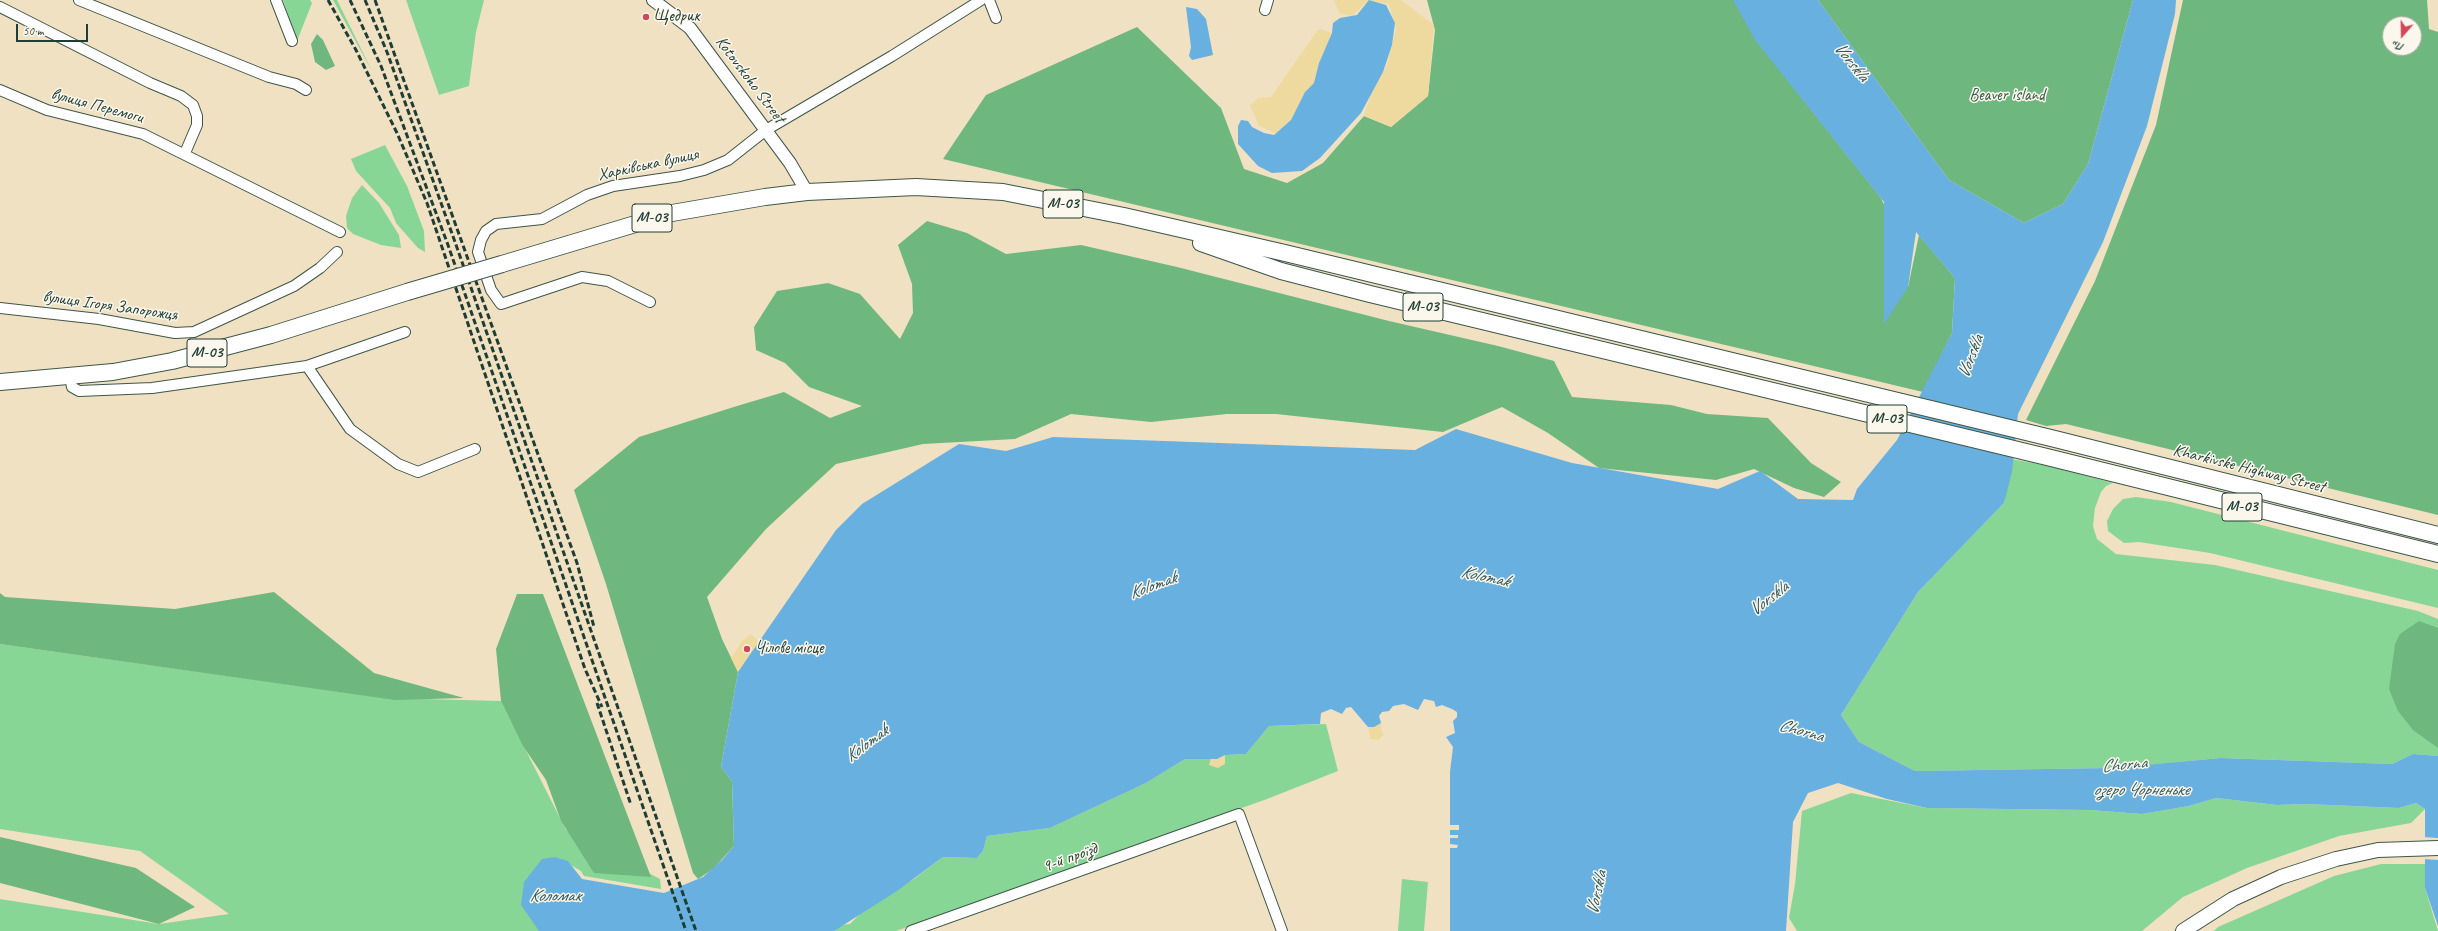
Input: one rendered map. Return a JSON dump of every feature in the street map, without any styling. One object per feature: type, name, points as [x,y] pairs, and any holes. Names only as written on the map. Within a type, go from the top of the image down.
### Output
[{"type":"highway","name":"М-03","points":[[0,382],[113,372],[209,352],[672,213],[765,197],[807,192],[916,187],[1003,192],[1124,216],[1281,271],[1727,382],[2047,457],[2438,554]]},
{"type":"highway","name":"Kharkivske Highway Street","points":[[1124,216],[2052,438],[2438,535]]},
{"type":"main road","points":[[2183,931],[2233,899],[2281,877],[2336,859],[2378,850],[2438,848]]},
{"type":"street","points":[[79,0],[269,77],[296,84],[306,90]]},
{"type":"street","points":[[276,0],[292,41]]},
{"type":"street","name":"Kotovskoho Street","points":[[653,0],[690,28],[790,163],[807,192]]},
{"type":"street","name":"Харківська вулиця","points":[[650,302],[608,281],[582,276],[501,304],[491,290],[478,252],[486,231],[496,224],[542,219],[587,195],[613,186],[680,176],[704,170],[728,160],[766,130],[892,56],[981,0]]},
{"type":"street","points":[[989,0],[996,18]]},
{"type":"street","name":"вулиця Перемоги","points":[[0,7],[150,83],[181,96],[193,105],[197,116],[197,125],[185,153]]},
{"type":"street","name":"вулиця Перемоги","points":[[0,90],[47,110],[143,134],[185,153],[340,232]]},
{"type":"street","name":"вулиця Ігоря Запорожця","points":[[0,308],[99,319],[175,334],[194,332],[294,286],[320,268],[337,252]]},
{"type":"street","points":[[70,377],[72,387],[79,391],[130,390],[307,366],[405,332]]},
{"type":"street","points":[[307,366],[350,429],[398,464],[418,472],[476,449]]},
{"type":"street","name":"9-й проїзд","points":[[911,931],[1239,814],[1282,931]]},
{"type":"green space","points":[[283,0],[310,0],[312,3],[297,41]]},
{"type":"green space","points":[[333,0],[337,0],[372,71]]},
{"type":"green space","points":[[406,0],[484,0],[476,32],[469,86],[439,95]]},
{"type":"green space","points":[[1427,0],[1738,0],[1790,83],[1881,198],[1891,220],[1908,287],[1919,235],[1955,278],[1952,333],[1923,392],[943,159],[986,95],[1137,27],[1221,108],[1244,169],[1287,183],[1323,163],[1364,116],[1391,127],[1428,96],[1435,30]]},
{"type":"green space","name":"Beaver island","points":[[1818,0],[2133,0],[2088,164],[2063,204],[2024,223],[1949,180]]},
{"type":"green space","points":[[2183,0],[2427,0],[2429,29],[2438,32],[2438,515],[2066,424],[2046,426],[2026,420],[2095,281],[2156,125]]},
{"type":"green space","points":[[317,34],[323,40],[335,66],[326,70],[315,62],[311,44]]},
{"type":"green space","points":[[385,145],[407,186],[424,231],[425,252],[418,248],[396,223],[390,208],[356,171],[351,159]]},
{"type":"green space","points":[[362,185],[379,203],[399,235],[401,248],[381,245],[353,234],[347,228],[346,216],[352,198]]},
{"type":"green space","points":[[927,221],[967,233],[1006,254],[1081,245],[1177,267],[1554,361],[1572,397],[1671,405],[1707,414],[1768,418],[1811,463],[1841,482],[1824,497],[1794,488],[1754,469],[1716,480],[1599,468],[1548,433],[1502,407],[1443,432],[1276,414],[1227,414],[1151,422],[1071,414],[1015,439],[923,444],[836,464],[766,529],[707,597],[722,639],[738,672],[721,767],[732,781],[734,846],[713,869],[698,879],[693,873],[606,584],[574,490],[639,437],[784,392],[830,418],[862,406],[809,387],[785,363],[756,350],[754,327],[777,291],[828,283],[860,294],[900,339],[913,313],[912,284],[898,245]]},
{"type":"green space","points":[[2011,459],[2045,465],[2113,483],[2106,486],[2101,492],[2095,508],[2093,526],[2097,539],[2116,554],[2215,565],[2418,611],[2438,619],[2438,756],[2413,754],[2392,764],[2221,758],[2115,768],[1915,771],[1859,742],[1841,715],[1918,592],[2004,503]]},
{"type":"green space","points":[[2136,497],[2171,502],[2438,570],[2438,608],[2210,553],[2139,542],[2124,543],[2108,531],[2107,521],[2113,509],[2123,499]]},
{"type":"green space","points":[[274,592],[374,673],[464,698],[395,700],[0,644],[0,593],[5,597],[175,609]]},
{"type":"green space","points":[[517,594],[543,594],[651,877],[594,873],[561,821],[546,780],[523,746],[501,701],[496,649]]},
{"type":"green space","points":[[2419,621],[2438,628],[2438,748],[2413,730],[2398,711],[2389,689],[2395,644],[2400,634]]},
{"type":"green space","points":[[0,644],[385,698],[501,701],[566,830],[660,879],[661,889],[584,876],[581,871],[559,858],[540,931],[0,931],[0,899],[159,924],[229,914],[140,851],[0,829]]},
{"type":"green space","points":[[1326,724],[1338,771],[1267,799],[896,931],[832,931],[840,925],[850,924],[873,901],[914,879],[943,857],[977,858],[983,851],[987,836],[1050,828],[1146,783],[1185,759],[1217,759],[1225,755],[1246,754],[1269,726]]},
{"type":"green space","points":[[1851,793],[1927,808],[2090,810],[2142,814],[2189,806],[2216,798],[2277,805],[2306,804],[2399,808],[2416,803],[2425,809],[2411,823],[2339,836],[2247,868],[2183,897],[2142,931],[1797,931],[1789,918],[1795,884],[1802,811]]},
{"type":"green space","points":[[0,837],[136,868],[195,907],[159,924],[0,883]]},
{"type":"green space","points":[[2381,864],[2425,864],[2425,888],[2438,931],[2214,931],[2218,927],[2334,876]]},
{"type":"green space","points":[[1402,879],[1428,882],[1424,931],[1398,931]]},
{"type":"sand","points":[[1334,0],[1369,0],[1352,16],[1339,13]]},
{"type":"sand","points":[[1369,0],[1401,0],[1434,25],[1428,96],[1391,127],[1364,116],[1372,90],[1387,65],[1396,29],[1389,4]]},
{"type":"sand","points":[[1321,29],[1332,33],[1319,63],[1314,83],[1305,92],[1291,120],[1275,133],[1259,126],[1250,105],[1258,98],[1271,97],[1317,31]]},
{"type":"sand","name":"Чілове місце","points":[[751,634],[760,643],[738,672],[731,658],[742,641]]},
{"type":"sand","points":[[1381,723],[1381,730],[1384,734],[1379,740],[1370,739],[1368,727]]},
{"type":"sand","points":[[1225,755],[1225,764],[1218,768],[1209,765],[1211,758],[1217,759]]},
{"type":"water","points":[[1369,0],[1386,5],[1395,23],[1392,45],[1383,72],[1361,113],[1320,158],[1302,171],[1272,173],[1258,166],[1238,144],[1238,126],[1241,120],[1248,121],[1252,127],[1264,133],[1274,135],[1291,120],[1305,92],[1314,83],[1319,63],[1332,33],[1333,23],[1340,18],[1357,15]]},
{"type":"water","points":[[1733,0],[1818,0],[1949,180],[2024,223],[2063,204],[2088,164],[2133,0],[2176,0],[2175,14],[2147,126],[2103,242],[2018,414],[2012,472],[2004,503],[1918,592],[1841,715],[1859,742],[1915,771],[2112,768],[2221,758],[2392,764],[2413,754],[2438,756],[2438,926],[2425,888],[2425,809],[2416,803],[2399,808],[2306,804],[2277,805],[2216,798],[2189,806],[2142,814],[2090,810],[1927,808],[1887,799],[1838,783],[1808,793],[1793,822],[1786,931],[1450,931],[1450,772],[1453,747],[1446,737],[1455,733],[1453,721],[1457,717],[1457,712],[1442,705],[1436,707],[1434,701],[1424,699],[1418,710],[1404,704],[1393,706],[1389,711],[1382,712],[1379,716],[1381,723],[1374,727],[1368,727],[1351,707],[1346,708],[1342,714],[1331,709],[1321,713],[1320,724],[1269,726],[1246,754],[1225,755],[1217,759],[1185,759],[1146,783],[1050,828],[987,836],[983,851],[977,858],[943,857],[897,891],[834,931],[539,931],[521,905],[524,882],[542,859],[555,857],[568,861],[582,879],[664,893],[703,877],[722,860],[734,846],[732,781],[721,767],[738,672],[836,530],[862,504],[959,444],[1006,451],[1053,437],[1415,450],[1456,429],[1572,463],[1718,489],[1760,471],[1798,499],[1853,500],[1857,489],[1897,440],[1952,333],[1955,278],[1916,232],[1908,287],[1884,324],[1884,202],[1755,40]]},
{"type":"water","points":[[1186,7],[1197,9],[1206,19],[1213,55],[1192,60],[1189,56],[1191,47]]},
{"type":"pier","points":[[1448,825],[1459,825],[1459,830],[1450,830],[1450,835],[1458,835],[1458,838],[1450,838],[1450,844],[1458,845],[1457,848],[1448,848]]},
{"type":"pier","points":[[2423,837],[2438,838],[2438,860],[2423,859]]},
{"type":"railway","points":[[328,0],[356,50],[397,133],[427,203],[585,669],[602,707]]},
{"type":"railway","points":[[350,0],[381,66],[448,245],[686,931]]},
{"type":"railway","points":[[365,0],[387,52],[455,242],[696,931]]},
{"type":"railway","points":[[375,0],[577,563],[594,627]]},
{"type":"railway","points":[[597,703],[631,805]]},
{"type":"place","name":"Щедрик","points":[[646,17]]},
{"type":"place","name":"Чілове місце","points":[[747,649]]},
{"type":"water label","name":"Vorskla","points":[[1851,62]]},
{"type":"water label","name":"Vorskla","points":[[1971,357]]},
{"type":"water label","name":"Kolomak","points":[[1485,577]]},
{"type":"water label","name":"Kolomak","points":[[1153,586]]},
{"type":"water label","name":"Vorskla","points":[[1769,599]]},
{"type":"water label","name":"Chorna","points":[[1801,731]]},
{"type":"water label","name":"Kolomak","points":[[867,744]]},
{"type":"water label","name":"Chorna","points":[[2124,765]]},
{"type":"water label","name":"озеро Чорненьке","points":[[2141,790]]},
{"type":"water label","name":"Vorskla","points":[[1597,893]]},
{"type":"water label","name":"Коломак","points":[[555,896]]}]
